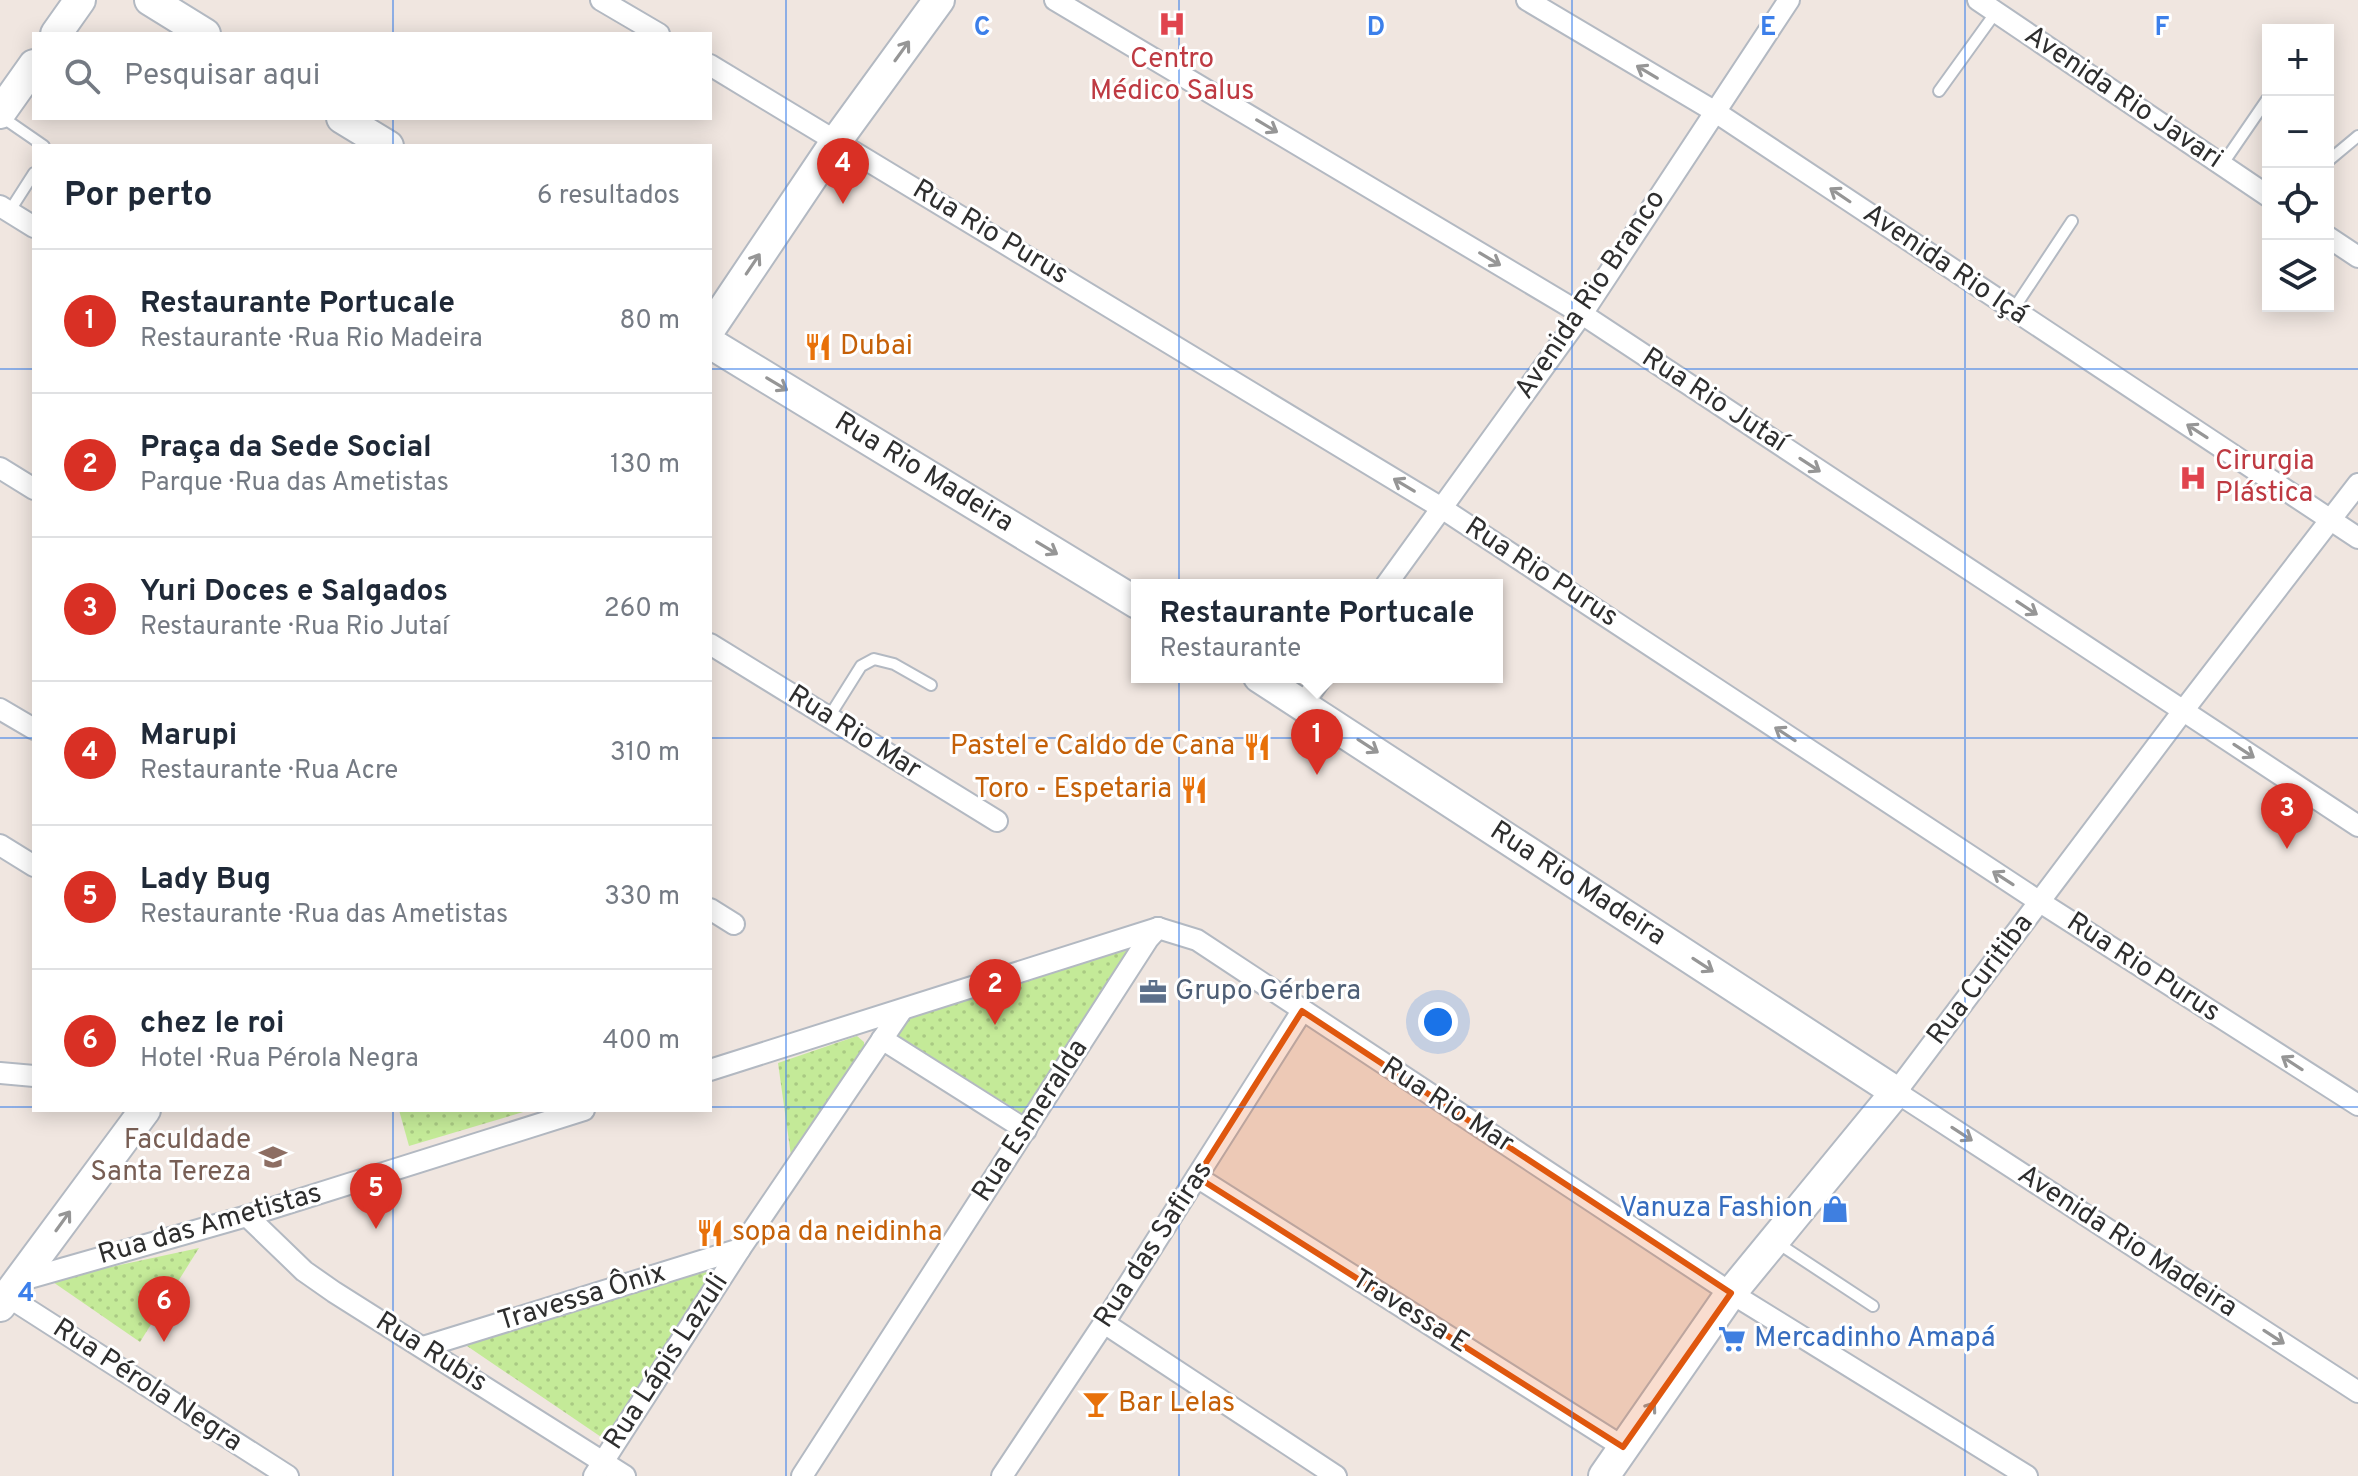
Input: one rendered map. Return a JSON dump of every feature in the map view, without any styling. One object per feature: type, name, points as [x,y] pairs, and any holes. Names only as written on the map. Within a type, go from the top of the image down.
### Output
[{"type":"street","points":[[57,32],[80,0]]},
{"type":"street","points":[[150,0],[202,32]]},
{"type":"street","points":[[601,0],[656,32]]},
{"type":"street","points":[[712,326],[837,140],[939,0]]},
{"type":"street","name":"Rua Rio Jutaí","points":[[1055,0],[1582,314],[2358,826]]},
{"type":"street","name":"Avenida Rio Içá","points":[[1527,0],[1714,111],[2358,538]]},
{"type":"street","name":"Avenida Rio Branco","points":[[1390,579],[1582,314],[1789,0]]},
{"type":"street","name":"Avenida Rio Javari","points":[[1987,6],[2262,192]]},
{"type":"street","name":"Rua Rio Purus","points":[[712,66],[1440,507],[2040,902],[2358,1105]]},
{"type":"street","points":[[0,114],[32,68]]},
{"type":"street","points":[[345,120],[385,144]]},
{"type":"street","points":[[4,209],[32,226]]},
{"type":"street","points":[[2332,240],[2358,257]]},
{"type":"street","name":"Rua Rio Madeira","points":[[712,344],[1131,599]]},
{"type":"street","points":[[0,468],[32,488]]},
{"type":"street","name":"Rua Curitiba","points":[[1612,1467],[1731,1293],[1896,1092],[2358,484]]},
{"type":"street","name":"Rua Rio Mar","points":[[712,645],[997,821]]},
{"type":"street","name":"Rua Rio Madeira","points":[[1269,683],[1896,1092]]},
{"type":"street","points":[[1303,704],[1318,683]]},
{"type":"street","points":[[0,709],[32,728]]},
{"type":"street","points":[[0,845],[32,865]]},
{"type":"street","points":[[712,910],[734,924]]},
{"type":"street","points":[[712,1069],[1158,928]]},
{"type":"street","name":"Rua Rio Mar","points":[[1158,928],[1197,940],[1731,1293],[2027,1476]]},
{"type":"street","name":"Rua Esmeralda","points":[[802,1476],[1158,928]]},
{"type":"street","name":"Rua Lápis Lazuli","points":[[598,1469],[740,1249],[902,1010]]},
{"type":"street","name":"Rua das Safiras","points":[[1009,1474],[1302,1011]]},
{"type":"street","points":[[882,1039],[1026,1130]]},
{"type":"street","points":[[0,1073],[32,1076]]},
{"type":"street","name":"Avenida Rio Madeira","points":[[1896,1092],[2358,1392]]},
{"type":"street","points":[[9,1294],[144,1112]]},
{"type":"street","name":"Rua das Ametistas","points":[[9,1294],[578,1112]]},
{"type":"street","name":"Travessa E","points":[[1197,1177],[1612,1467]]},
{"type":"street","name":"Rua Rubis","points":[[247,1216],[304,1271],[423,1347],[598,1469],[625,1476]]},
{"type":"street","name":"Travessa Ônix","points":[[423,1347],[740,1249]]},
{"type":"street","name":"Rua Pérola Negra","points":[[9,1294],[288,1476]]},
{"type":"street","points":[[1104,1323],[1336,1476]]},
{"type":"lane","points":[[1939,91],[1987,6]]},
{"type":"lane","points":[[2222,165],[2262,107]]},
{"type":"lane","points":[[0,114],[41,144]]},
{"type":"lane","points":[[2334,156],[2358,136]]},
{"type":"lane","points":[[4,209],[32,175]]},
{"type":"lane","points":[[2013,310],[2072,221]]},
{"type":"lane","points":[[829,717],[861,666],[874,659],[894,664],[931,685]]},
{"type":"lane","points":[[1774,1241],[1873,1306]]},
{"type":"highlighted area","points":[[1302,1011],[1731,1293],[1623,1447],[1197,1177]]},
{"type":"green space","points":[[1139,943],[1028,1117],[895,1035],[910,1015]]},
{"type":"green space","points":[[857,1036],[864,1042],[864,1050],[792,1163],[778,1063]]},
{"type":"green space","points":[[400,1112],[523,1112],[409,1146]]},
{"type":"green space","points":[[199,1248],[140,1342],[50,1280]]},
{"type":"green space","points":[[709,1268],[714,1273],[610,1443],[467,1346],[471,1340]]},
{"type":"place","name":"Centro Médico Salus","points":[[1172,24]]},
{"type":"place","name":"Marupi","points":[[843,204]]},
{"type":"place","name":"Dubai","points":[[818,347]]},
{"type":"place","name":"Cirurgia Plástica","points":[[2193,478]]},
{"type":"place","name":"Pastel e Caldo de Cana","points":[[1257,747]]},
{"type":"place","name":"Restaurante Portucale","points":[[1317,775]]},
{"type":"place","name":"Toro - Espetaria","points":[[1194,790]]},
{"type":"place","name":"Yuri Doces e Salgados","points":[[2287,849]]},
{"type":"place","name":"Grupo Gérbera","points":[[1153,992]]},
{"type":"place","name":"Praça da Sede Social","points":[[995,1025]]},
{"type":"place","name":"Faculdade Santa Tereza","points":[[273,1157]]},
{"type":"place","name":"Vanuza Fashion","points":[[1835,1209]]},
{"type":"place","name":"Lady Bug","points":[[376,1229]]},
{"type":"place","name":"sopa da neidinha","points":[[710,1233]]},
{"type":"place","name":"Mercadinho Amapá","points":[[1732,1339]]},
{"type":"place","name":"chez le roi","points":[[164,1342]]},
{"type":"place","name":"Bar Lelas","points":[[1096,1404]]}]
